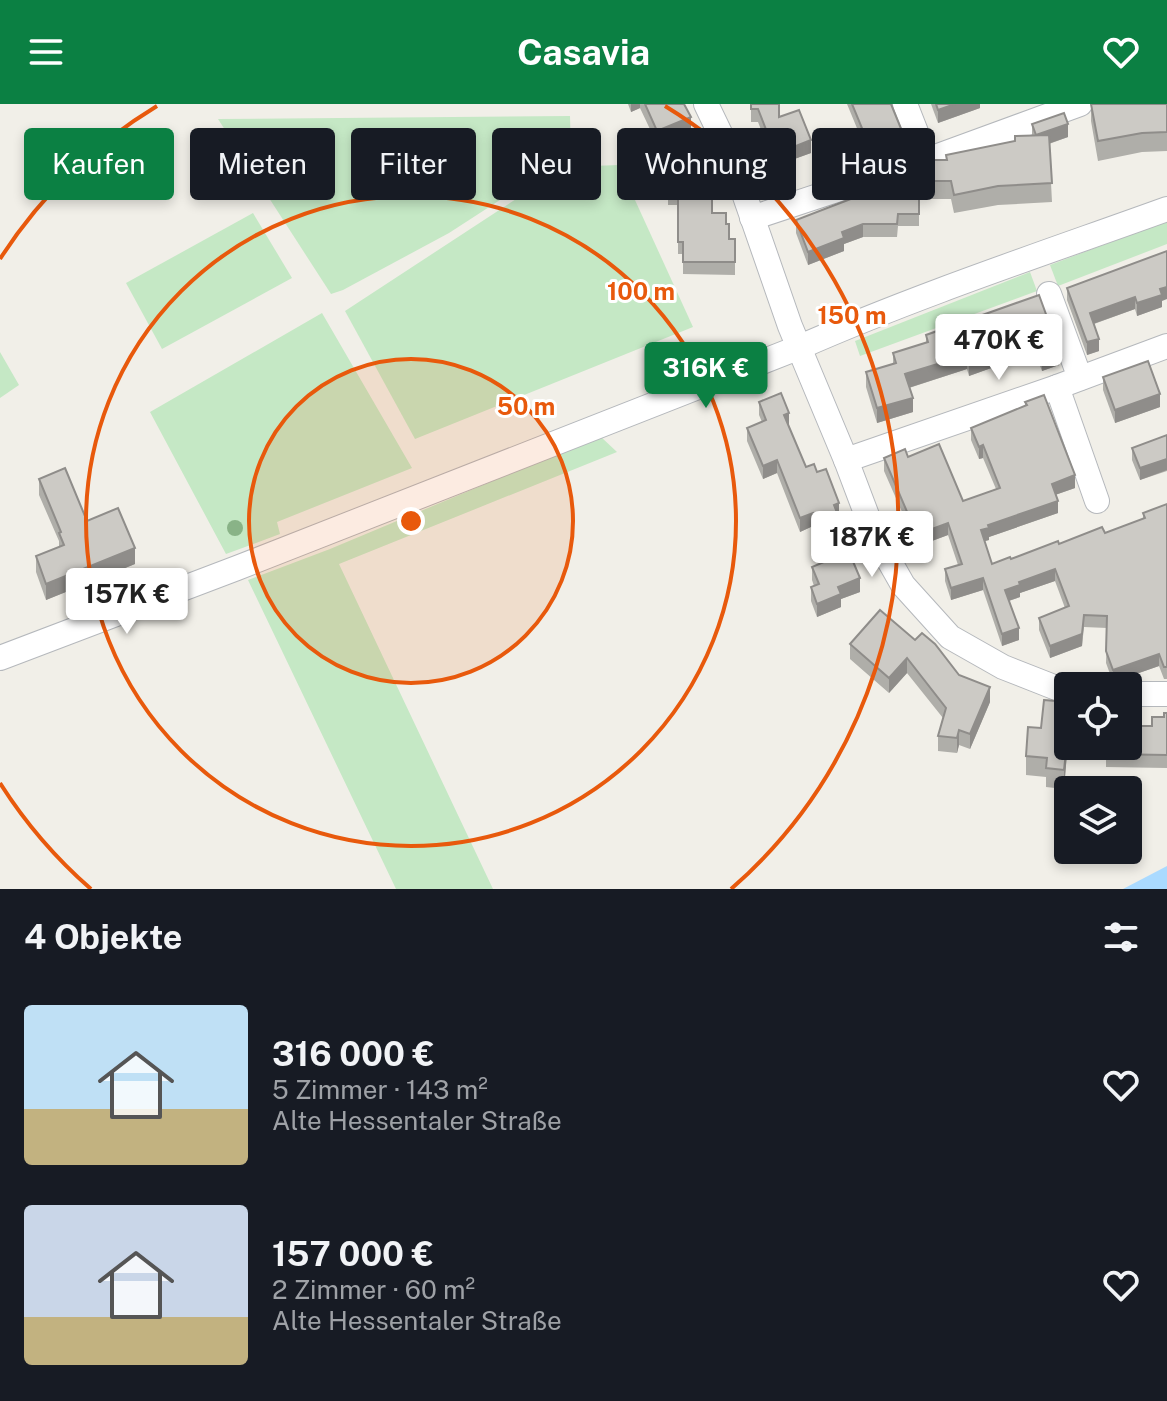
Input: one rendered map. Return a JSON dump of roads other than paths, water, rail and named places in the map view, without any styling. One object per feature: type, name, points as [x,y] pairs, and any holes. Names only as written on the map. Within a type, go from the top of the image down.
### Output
[{"type":"street","points":[[706,104],[731,156],[790,326],[874,534],[903,585],[950,637],[1003,667],[1054,685]]},
{"type":"street","points":[[905,104],[914,128]]},
{"type":"street","points":[[935,157],[1080,104]]},
{"type":"street","points":[[752,218],[812,198]]},
{"type":"street","points":[[0,658],[248,564],[914,301],[1167,209]]},
{"type":"street","points":[[1049,294],[1080,378]]},
{"type":"street","points":[[846,460],[1167,346]]},
{"type":"street","points":[[1057,387],[1097,501]]},
{"type":"street","points":[[1142,694],[1167,694]]},
{"type":"water","points":[[1167,866],[1167,889],[1123,889]]}]
